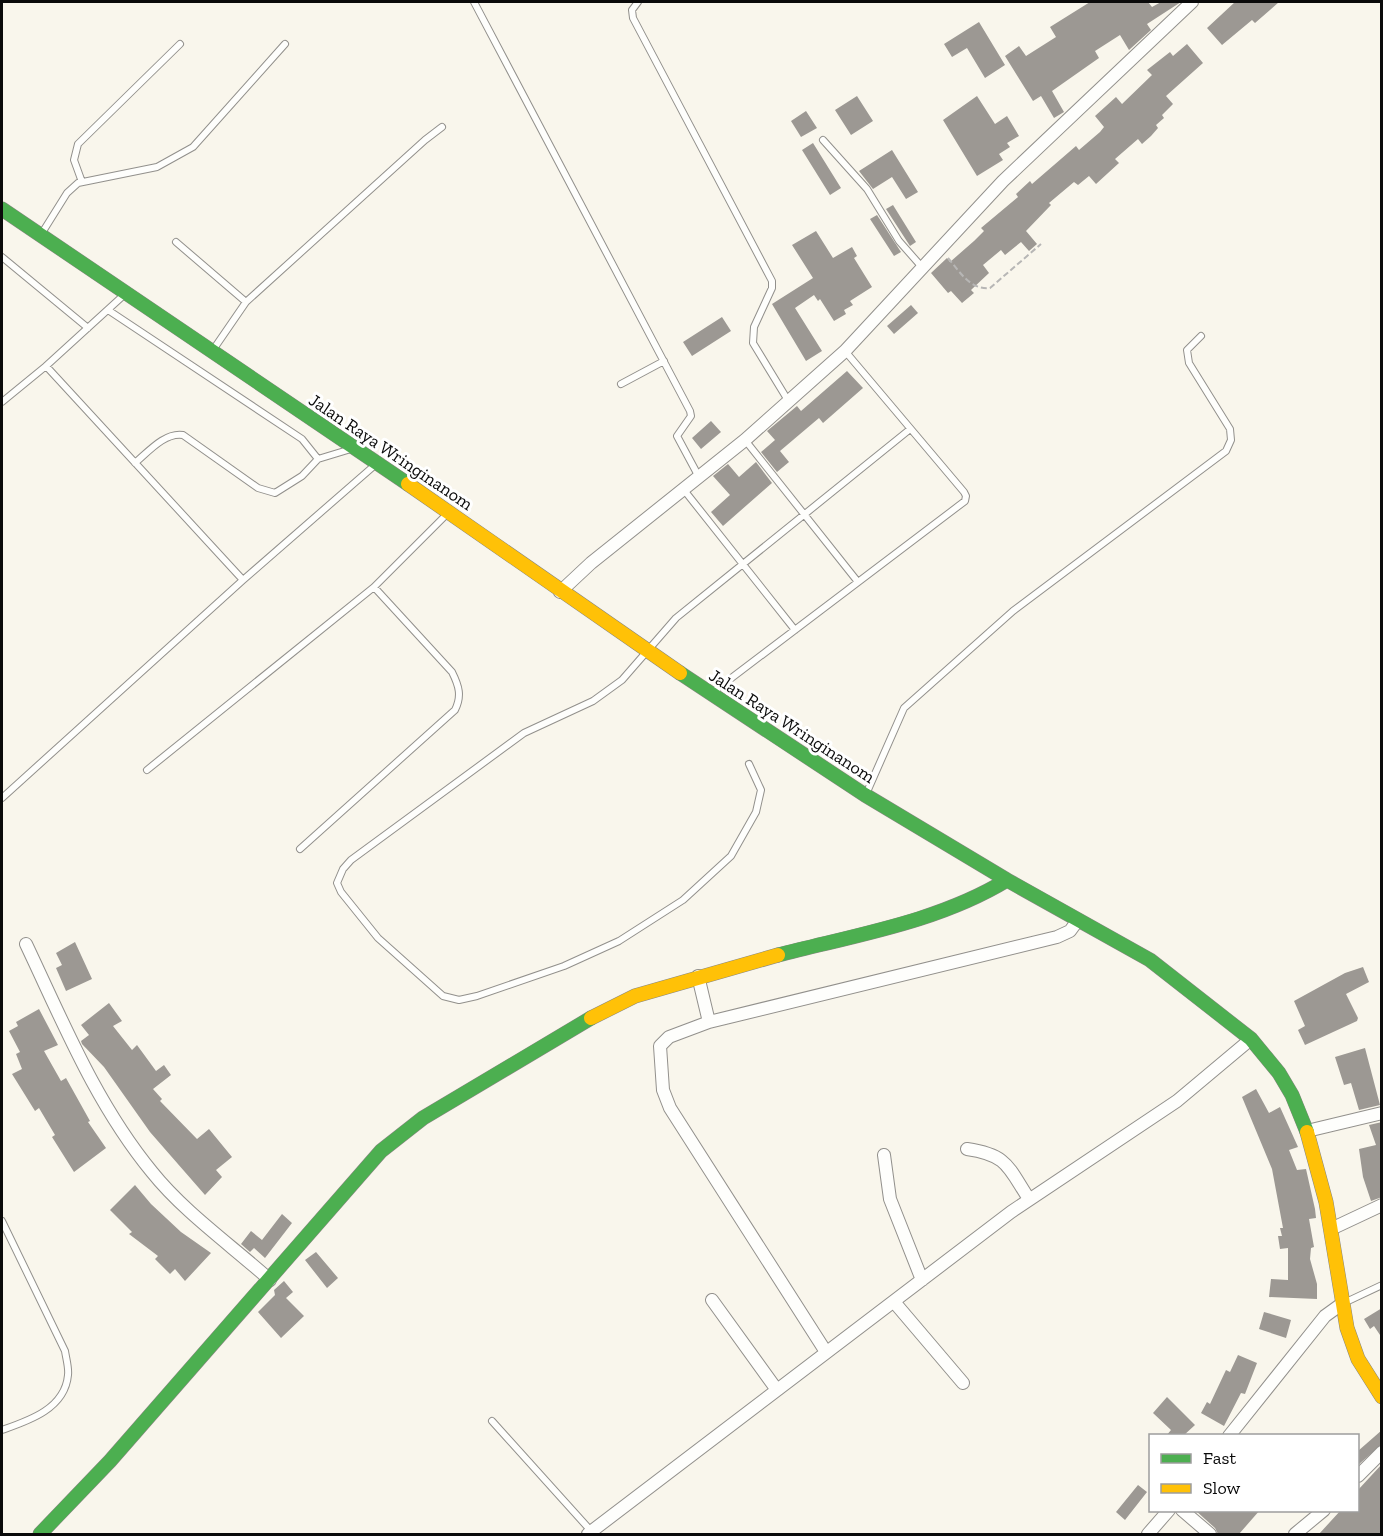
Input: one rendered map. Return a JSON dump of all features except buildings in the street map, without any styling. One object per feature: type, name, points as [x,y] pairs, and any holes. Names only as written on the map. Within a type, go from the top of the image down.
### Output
[{"type":"main road","name":"Jalan Raya Wringinanom","points":[[2,209],[378,463],[646,651],[865,795],[1007,880],[1150,960],[1251,1039],[1292,1095],[1307,1131],[1331,1229],[1347,1328],[1358,1359],[1382,1397]]},
{"type":"main road","points":[[40,1534],[110,1461],[270,1280],[357,1177],[381,1152],[423,1118],[594,1014],[635,996],[698,976],[943,912],[976,899],[1007,880]]},
{"type":"street","points":[[560,592],[591,563],[745,440],[845,351],[921,266],[1003,181],[1192,2]]},
{"type":"street","points":[[826,1352],[666,1100],[661,1073],[660,1046],[669,1037],[709,1022],[1057,937],[1070,931],[1078,920]]},
{"type":"street","points":[[26,944],[82,1065],[124,1135],[153,1174],[270,1280]]},
{"type":"street","points":[[698,976],[709,1022]]},
{"type":"street","points":[[591,1534],[1029,1199],[1177,1101],[1251,1039]]},
{"type":"street","points":[[1307,1131],[1382,1113]]},
{"type":"street","points":[[967,1149],[990,1153],[1000,1158],[1029,1199]]},
{"type":"street","points":[[884,1155],[890,1200],[922,1280]]},
{"type":"street","points":[[1331,1229],[1382,1205]]},
{"type":"street","points":[[712,1300],[777,1390]]},
{"type":"street","points":[[895,1303],[963,1383]]},
{"type":"street","points":[[1231,1434],[1320,1322],[1343,1304]]},
{"type":"street","points":[[1359,1475],[1382,1452]]},
{"type":"street","points":[[1148,1534],[1167,1512]]},
{"type":"street","points":[[1184,1512],[1210,1534]]},
{"type":"street","points":[[1295,1534],[1322,1512]]},
{"type":"lane","points":[[474,2],[690,411],[691,416],[677,436],[700,477]]},
{"type":"lane","points":[[638,2],[632,10],[633,18],[772,281],[772,288],[752,335],[753,343],[789,402]]},
{"type":"lane","points":[[82,182],[74,160],[78,144],[180,44]]},
{"type":"lane","points":[[40,236],[67,193],[82,182],[158,166],[193,147],[285,44]]},
{"type":"lane","points":[[211,352],[246,302],[442,127]]},
{"type":"lane","points":[[823,140],[867,189],[899,241],[921,266]]},
{"type":"lane","points":[[176,242],[246,302]]},
{"type":"lane","points":[[2,257],[88,328]]},
{"type":"lane","points":[[2,402],[46,366],[125,294]]},
{"type":"lane","points":[[108,310],[302,439],[318,459]]},
{"type":"lane","points":[[865,795],[904,708],[1012,611],[1226,451],[1231,440],[1230,429],[1189,363],[1187,350],[1201,336]]},
{"type":"lane","points":[[711,694],[728,678],[965,501],[964,492],[909,430],[845,351]]},
{"type":"lane","points":[[621,384],[664,360]]},
{"type":"lane","points":[[46,366],[243,580]]},
{"type":"lane","points":[[749,764],[761,790],[761,800],[730,856],[683,900],[619,941],[564,966],[459,1000],[443,996],[378,938],[340,892],[337,883],[338,876],[351,860],[524,733],[594,701],[622,680],[676,618],[742,562],[909,430]]},
{"type":"lane","points":[[135,463],[166,438],[175,434],[183,435],[268,493],[285,488],[318,459],[354,447]]},
{"type":"lane","points":[[745,440],[858,582]]},
{"type":"lane","points":[[2,798],[243,580],[378,463]]},
{"type":"lane","points":[[684,490],[795,630]]},
{"type":"lane","points":[[147,770],[375,587],[448,513]]},
{"type":"lane","points":[[300,849],[455,710],[460,702],[458,683],[452,672],[375,587]]},
{"type":"lane","points":[[2,1221],[65,1351],[69,1375],[64,1390],[46,1411],[2,1431]]},
{"type":"lane","points":[[1343,1304],[1382,1285]]},
{"type":"lane","points":[[492,1421],[591,1534]]},
{"type":"path","points":[[939,248],[971,284],[979,289],[990,288],[1041,244]]},
{"type":"traffic: fast","points":[[2,209],[408,484]]},
{"type":"traffic: fast","points":[[680,673],[865,795],[1007,880],[1150,960],[1251,1039],[1279,1073],[1292,1095],[1307,1132]]},
{"type":"traffic: fast","points":[[778,955],[925,917],[953,907],[1007,880]]},
{"type":"traffic: fast","points":[[40,1534],[110,1461],[381,1151],[423,1118],[591,1018]]},
{"type":"traffic: slow","points":[[408,484],[680,673]]},
{"type":"traffic: slow","points":[[591,1018],[635,996],[778,955]]},
{"type":"traffic: slow","points":[[1307,1132],[1326,1202],[1347,1328],[1358,1359],[1382,1397]]}]
